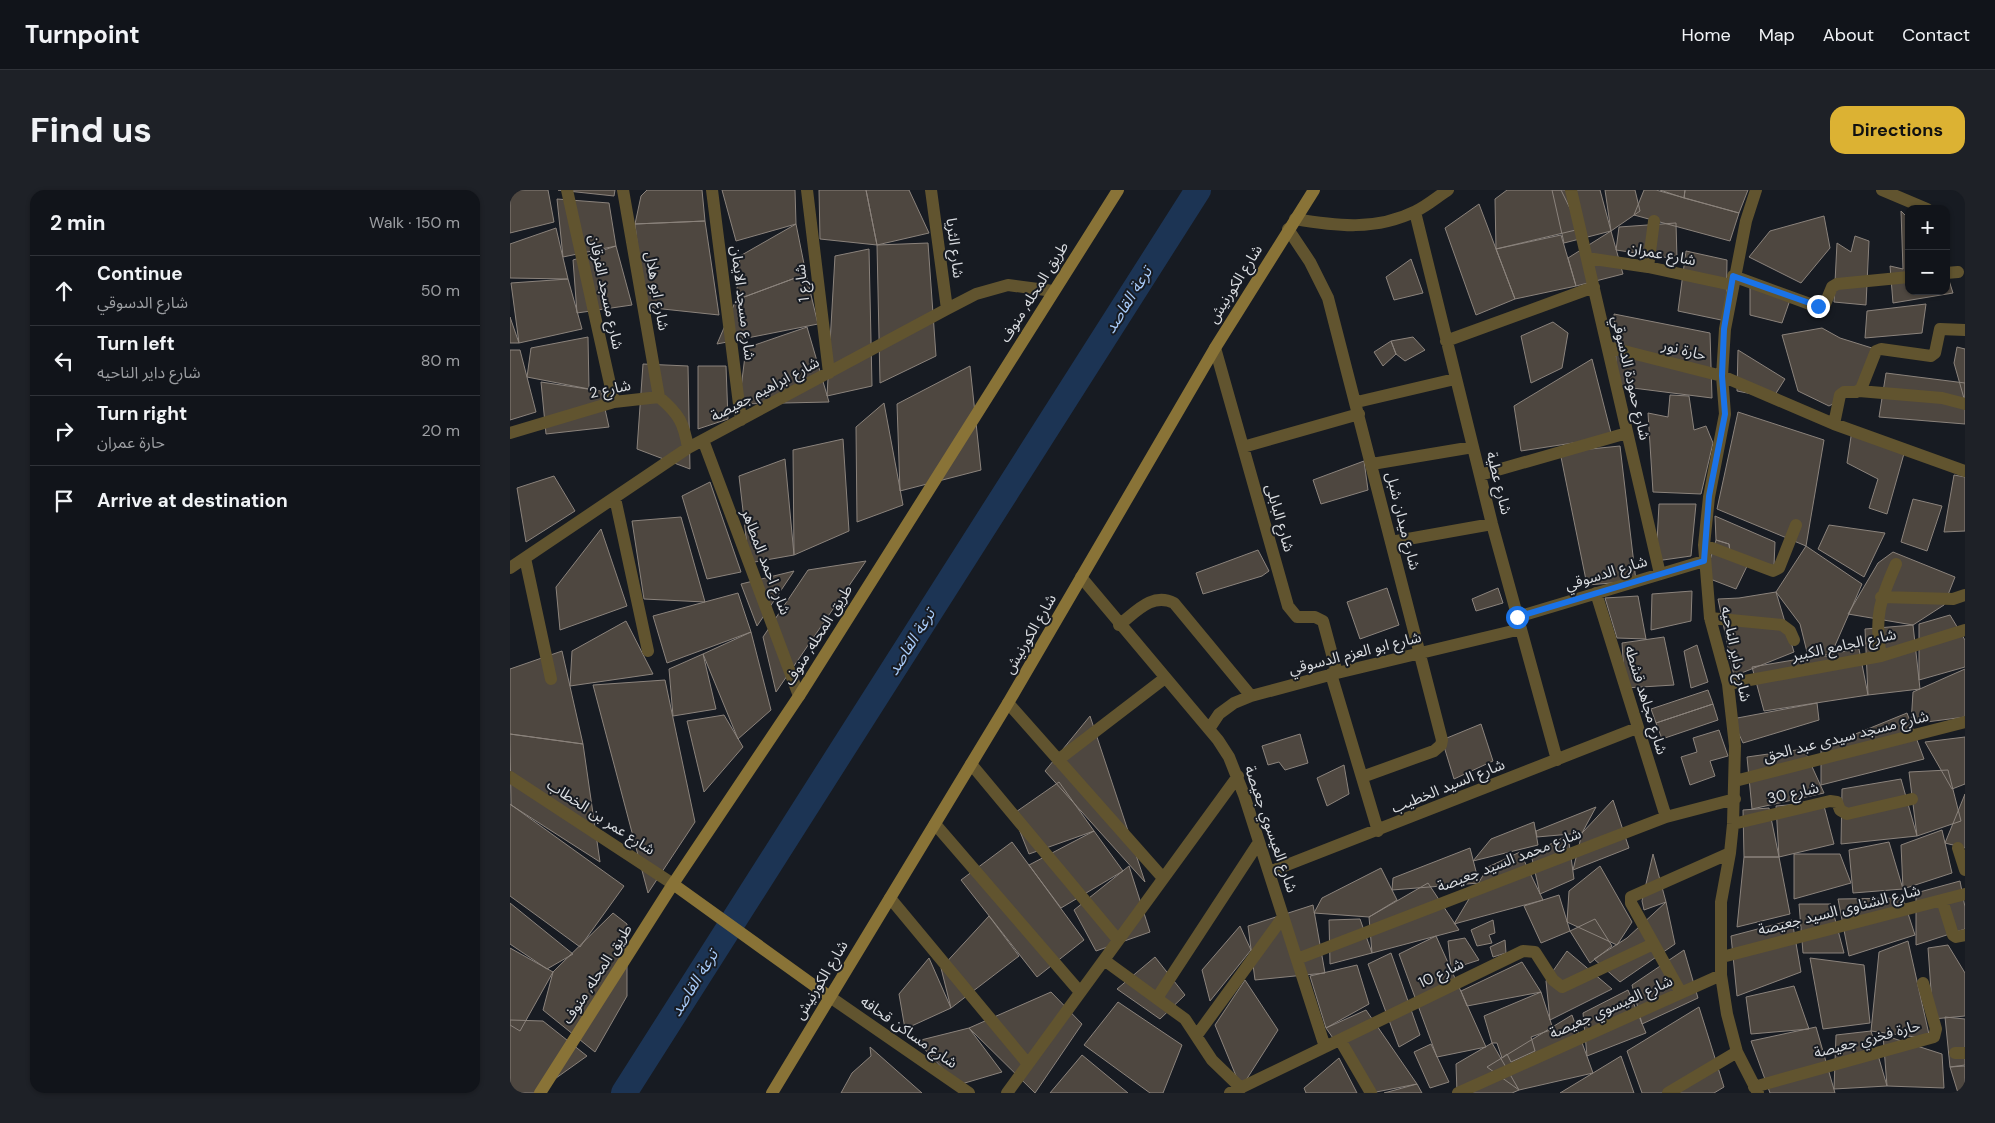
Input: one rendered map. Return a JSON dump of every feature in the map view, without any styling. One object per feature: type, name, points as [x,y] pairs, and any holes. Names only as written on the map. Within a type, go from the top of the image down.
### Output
[{"type":"main road","name":"طريق المحله, منوف","points":[[540,1093],[673,884],[799,696],[1118,190]]},
{"type":"main road","name":"شارع الكورنيش","points":[[772,1093],[972,764],[1215,348],[1314,190]]},
{"type":"main road","points":[[673,884],[830,997]]},
{"type":"street","name":"شارع مسجد الفرقان","points":[[567,190],[614,402]]},
{"type":"street","name":"شارع ابو هلال","points":[[623,190],[659,397]]},
{"type":"street","name":"شارع مسجد الايمان","points":[[712,190],[741,420]]},
{"type":"street","name":"شارع 1","points":[[808,190],[829,373]]},
{"type":"street","name":"شارع الثريا","points":[[931,190],[946,309]]},
{"type":"street","points":[[1292,224],[1338,227],[1376,224],[1415,212],[1448,190]]},
{"type":"street","name":"شارع حمودة الدسوقي","points":[[1571,190],[1660,574]]},
{"type":"street","name":"شارع داير الناحيه","points":[[1756,190],[1746,221],[1732,281],[1724,329],[1722,376],[1725,414],[1709,496],[1704,545],[1710,618],[1728,684],[1735,746],[1733,824],[1721,902],[1722,976],[1727,1014],[1737,1052],[1756,1090]]},
{"type":"street","points":[[1882,190],[1918,205]]},
{"type":"street","name":"شارع عطية","points":[[1415,212],[1492,524],[1557,760]]},
{"type":"street","points":[[1648,267],[1654,221]]},
{"type":"street","name":"شارع ميدان شبل","points":[[1292,224],[1328,298],[1358,408],[1442,740],[1441,745],[1434,751],[1362,777]]},
{"type":"street","name":"شارع عمران","points":[[1587,258],[1732,281],[1818,306],[1824,304],[1832,287],[1837,284],[1905,277]]},
{"type":"street","name":"شارع ابراهيم جعيصة","points":[[510,568],[688,448],[946,309],[976,294],[1008,285],[1053,291]]},
{"type":"street","points":[[1446,341],[1594,286]]},
{"type":"street","points":[[1859,391],[1874,353],[1878,350],[1930,356],[1935,353],[1940,328],[1965,330]]},
{"type":"street","name":"حارة نور","points":[[1608,347],[1722,376],[1834,424],[1965,471]]},
{"type":"street","name":"شارع البابلى","points":[[1215,348],[1288,606],[1297,618],[1315,617],[1323,621],[1334,673]]},
{"type":"street","points":[[1243,447],[1358,408],[1455,379]]},
{"type":"street","points":[[1834,424],[1842,393],[1859,391],[1942,398],[1965,404]]},
{"type":"street","name":"شارع 2","points":[[510,433],[614,402],[659,397]]},
{"type":"street","points":[[659,397],[675,410],[685,428],[688,448]]},
{"type":"street","points":[[1480,475],[1627,432]]},
{"type":"street","name":"شارع احمد المطاهر","points":[[703,440],[799,696]]},
{"type":"street","points":[[1372,464],[1473,447]]},
{"type":"street","points":[[615,498],[648,651]]},
{"type":"street","points":[[1391,542],[1492,524]]},
{"type":"street","points":[[1704,545],[1774,571],[1779,568],[1796,525]]},
{"type":"street","points":[[525,558],[551,679]]},
{"type":"street","name":"شارع الدسوقي","points":[[1519,623],[1596,593],[1704,561]]},
{"type":"street","points":[[1881,656],[1878,637],[1881,597],[1896,564]]},
{"type":"street","name":"شارع العيسوي جعيصة","points":[[1081,577],[1119,625],[1209,729],[1229,757],[1238,776],[1325,1047]]},
{"type":"street","name":"شارع مجاهد قشطه","points":[[1596,593],[1666,817]]},
{"type":"street","points":[[1881,597],[1954,599],[1965,596]]},
{"type":"street","points":[[1119,625],[1155,599],[1165,598],[1174,603],[1251,696]]},
{"type":"street","points":[[1710,618],[1782,625],[1790,631],[1794,640]]},
{"type":"street","name":"شارع ابو العزم الدسوقي","points":[[1209,729],[1227,708],[1251,696],[1334,673],[1419,653],[1519,623]]},
{"type":"street","name":"شارع الجامع الكبير","points":[[1728,684],[1881,656],[1965,630]]},
{"type":"street","points":[[1334,673],[1378,831]]},
{"type":"street","points":[[1058,760],[1165,678]]},
{"type":"street","points":[[1008,703],[1163,878]]},
{"type":"street","name":"شارع مسجد سيدى عبد الحق","points":[[1735,781],[1965,722]]},
{"type":"street","name":"شارع السيد الخطيب","points":[[1269,872],[1378,831],[1637,728]]},
{"type":"street","points":[[972,764],[1118,940]]},
{"type":"street","points":[[1007,1093],[1238,776]]},
{"type":"street","name":"شارع عمر بن الخطاب","points":[[510,777],[673,884]]},
{"type":"street","name":"شارع محمد السيد جعيصة","points":[[1297,959],[1666,817],[1735,799]]},
{"type":"street","name":"شارع 30","points":[[1733,824],[1830,801],[1837,802],[1840,810],[1847,814],[1912,799]]},
{"type":"street","points":[[935,824],[1080,992]]},
{"type":"street","points":[[1157,998],[1259,842]]},
{"type":"street","points":[[1958,848],[1965,870]]},
{"type":"street","points":[[1681,993],[1631,903],[1631,897],[1730,853]]},
{"type":"street","name":"شارع الشناوى السيد جعيصة","points":[[1722,957],[1965,894]]},
{"type":"street","points":[[890,898],[1028,1064]]},
{"type":"street","points":[[1942,900],[1954,935],[1956,937],[1965,935]]},
{"type":"street","points":[[1197,1035],[1283,917]]},
{"type":"street","name":"شارع 10","points":[[1236,1090],[1523,951],[1535,952],[1553,980],[1562,987],[1653,944]]},
{"type":"street","points":[[1104,960],[1185,1019],[1212,1060],[1236,1090]]},
{"type":"street","name":"شارع العيسوي جعيصة","points":[[1458,1093],[1722,976]]},
{"type":"street","name":"حارة فخري جعيصة","points":[[1756,1090],[1934,1037],[1936,1029],[1923,983]]},
{"type":"street","name":"شارع مساكن قحافه","points":[[830,997],[969,1093]]},
{"type":"street","points":[[1340,1040],[1371,1093]]},
{"type":"street","points":[[1668,1093],[1737,1052]]},
{"type":"building","points":[[510,190],[548,190],[554,222],[510,233]]},
{"type":"building","points":[[558,190],[615,190],[614,196]]},
{"type":"building","points":[[647,190],[702,190],[705,221],[635,224],[641,196]]},
{"type":"building","points":[[722,190],[795,190],[796,224],[736,241]]},
{"type":"building","points":[[819,190],[866,190],[877,245],[820,239]]},
{"type":"building","points":[[866,190],[909,190],[929,233],[877,245]]},
{"type":"building","points":[[1507,190],[1561,190],[1580,229],[1496,249],[1495,199]]},
{"type":"building","points":[[1552,190],[1600,190],[1611,231],[1564,243]]},
{"type":"building","points":[[1605,190],[1635,190],[1640,211],[1611,231]]},
{"type":"building","points":[[1644,190],[1656,190],[1739,213],[1730,241],[1634,215]]},
{"type":"building","points":[[1660,190],[1685,190],[1684,198]]},
{"type":"building","points":[[1685,190],[1748,190],[1739,213],[1684,198]]},
{"type":"building","points":[[557,199],[609,203],[616,246],[563,257]]},
{"type":"building","points":[[1479,204],[1515,299],[1476,315],[1445,228]]},
{"type":"building","points":[[1901,211],[1905,215],[1905,295],[1941,295],[1893,303],[1890,266],[1903,269]]},
{"type":"building","points":[[1824,216],[1830,248],[1801,283],[1749,257],[1770,231]]},
{"type":"building","points":[[705,221],[719,315],[644,307],[635,224]]},
{"type":"building","points":[[1676,223],[1677,259],[1616,250],[1619,227]]},
{"type":"building","points":[[796,224],[806,274],[736,300],[740,256]]},
{"type":"building","points":[[556,228],[568,279],[510,278],[510,244]]},
{"type":"building","points":[[1611,231],[1623,274],[1576,286],[1568,258]]},
{"type":"building","points":[[1561,235],[1576,286],[1515,299],[1496,249]]},
{"type":"building","points":[[1855,236],[1869,241],[1866,305],[1834,302],[1837,243],[1851,252]]},
{"type":"building","points":[[928,243],[936,356],[880,383],[877,245]]},
{"type":"building","points":[[616,246],[632,305],[577,313],[573,260]]},
{"type":"building","points":[[869,249],[872,386],[827,396],[835,256]]},
{"type":"building","points":[[1686,251],[1727,260],[1726,321],[1678,311]]},
{"type":"building","points":[[1411,259],[1423,293],[1394,300],[1386,277]]},
{"type":"building","points":[[806,274],[818,324],[717,344],[736,300]]},
{"type":"building","points":[[568,279],[582,329],[519,343],[511,283]]},
{"type":"building","points":[[1750,282],[1791,297],[1782,323],[1750,315]]},
{"type":"building","points":[[1926,304],[1922,333],[1865,338],[1867,311]]},
{"type":"building","points":[[1614,314],[1710,333],[1712,398],[1617,386]]},
{"type":"building","points":[[510,317],[519,343],[510,343]]},
{"type":"building","points":[[1553,322],[1568,333],[1562,368],[1531,383],[1521,336]]},
{"type":"building","points":[[807,327],[829,402],[739,404],[746,348]]},
{"type":"building","points":[[1822,328],[1840,338],[1872,348],[1861,389],[1829,406],[1798,391],[1782,335]]},
{"type":"building","points":[[588,337],[589,389],[527,377],[531,348]]},
{"type":"building","points":[[1413,337],[1425,350],[1405,361],[1396,354],[1391,341]]},
{"type":"building","points":[[1391,341],[1396,354],[1383,366],[1374,352]]},
{"type":"building","points":[[1957,347],[1965,349],[1965,402],[1954,363]]},
{"type":"building","points":[[510,350],[520,350],[536,412],[510,420]]},
{"type":"building","points":[[1738,350],[1785,379],[1773,398],[1737,391]]},
{"type":"building","points":[[1592,359],[1612,437],[1521,451],[1514,406]]},
{"type":"building","points":[[643,364],[688,366],[690,469],[637,449]]},
{"type":"building","points":[[698,366],[726,366],[728,419],[698,429]]},
{"type":"building","points":[[970,366],[981,470],[900,491],[897,404]]},
{"type":"building","points":[[1886,373],[1965,383],[1965,424],[1879,417]]},
{"type":"building","points":[[541,382],[601,391],[609,427],[546,434]]},
{"type":"building","points":[[1670,395],[1689,396],[1694,430],[1706,426],[1713,443],[1701,494],[1653,492],[1648,413],[1668,417]]},
{"type":"building","points":[[884,403],[903,505],[857,522],[856,427]]},
{"type":"building","points":[[1738,412],[1824,440],[1806,546],[1717,509]]},
{"type":"building","points":[[1852,430],[1905,450],[1887,514],[1869,508],[1878,479],[1847,463]]},
{"type":"building","points":[[843,439],[849,531],[794,555],[793,450]]},
{"type":"building","points":[[1620,446],[1636,581],[1587,585],[1560,452]]},
{"type":"building","points":[[785,459],[794,555],[749,563],[739,476]]},
{"type":"building","points":[[1364,461],[1368,490],[1321,504],[1313,480]]},
{"type":"building","points":[[1954,475],[1965,477],[1965,531],[1944,532]]},
{"type":"building","points":[[554,476],[575,511],[526,542],[517,488]]},
{"type":"building","points":[[710,482],[741,572],[707,579],[682,496]]},
{"type":"building","points":[[1913,499],[1942,506],[1927,551],[1901,542]]},
{"type":"building","points":[[1659,504],[1696,504],[1691,556],[1656,561]]},
{"type":"building","points":[[1715,516],[1775,542],[1774,566],[1730,552],[1729,544],[1716,540]]},
{"type":"building","points":[[681,517],[705,602],[644,599],[632,521]]},
{"type":"building","points":[[1829,525],[1885,533],[1864,577],[1818,549]]},
{"type":"building","points":[[601,529],[627,606],[560,630],[556,587]]},
{"type":"building","points":[[1716,540],[1729,544],[1730,552],[1749,562],[1736,589],[1705,577]]},
{"type":"building","points":[[1806,546],[1862,584],[1830,657],[1807,652],[1800,624],[1776,592]]},
{"type":"building","points":[[1258,550],[1269,571],[1262,576],[1203,594],[1196,573]]},
{"type":"building","points":[[1893,552],[1955,577],[1944,605],[1913,625],[1848,614],[1878,563]]},
{"type":"building","points":[[866,561],[776,692],[763,637],[808,570]]},
{"type":"building","points":[[794,571],[757,626],[741,584]]},
{"type":"building","points":[[1387,588],[1399,625],[1360,639],[1347,602]]},
{"type":"building","points":[[1498,588],[1503,603],[1476,611],[1472,599]]},
{"type":"building","points":[[1692,591],[1691,621],[1651,630],[1652,594]]},
{"type":"building","points":[[1776,592],[1794,652],[1734,676],[1718,599],[1739,598]]},
{"type":"building","points":[[738,593],[751,632],[667,663],[653,616]]},
{"type":"building","points":[[1638,596],[1646,639],[1617,638],[1605,598]]},
{"type":"building","points":[[1950,615],[1965,640],[1965,667],[1919,680],[1919,624]]},
{"type":"building","points":[[626,621],[653,674],[570,686],[572,651]]},
{"type":"building","points":[[1913,625],[1920,689],[1868,695],[1865,629]]},
{"type":"building","points":[[751,632],[771,710],[738,739],[703,654]]},
{"type":"building","points":[[1664,637],[1674,685],[1625,688],[1622,643]]},
{"type":"building","points":[[1697,645],[1708,682],[1691,688],[1684,651]]},
{"type":"building","points":[[1859,649],[1868,695],[1764,711],[1752,667]]},
{"type":"building","points":[[562,651],[583,744],[510,734],[510,669]]},
{"type":"building","points":[[703,654],[716,709],[673,716],[669,669]]},
{"type":"building","points":[[1965,669],[1965,717],[1911,724],[1913,692]]},
{"type":"building","points":[[665,680],[695,822],[648,893],[593,685]]},
{"type":"building","points":[[1708,690],[1713,704],[1656,723],[1651,709]]},
{"type":"building","points":[[1817,703],[1819,720],[1743,743],[1732,719]]},
{"type":"building","points":[[1713,704],[1718,720],[1662,739],[1656,723]]},
{"type":"building","points":[[1907,713],[1924,759],[1821,785],[1821,748]]},
{"type":"building","points":[[724,715],[743,747],[704,792],[687,721]]},
{"type":"building","points":[[1090,716],[1145,882],[1045,771]]},
{"type":"building","points":[[1481,724],[1493,761],[1454,779],[1442,740]]},
{"type":"building","points":[[1719,730],[1728,756],[1710,761],[1715,776],[1690,785],[1681,757],[1697,752],[1693,738]]},
{"type":"building","points":[[510,734],[583,744],[600,862],[511,805]]},
{"type":"building","points":[[1300,734],[1308,763],[1285,770],[1279,762],[1268,765],[1262,746]]},
{"type":"building","points":[[1965,737],[1965,784],[1952,789],[1925,742]]},
{"type":"building","points":[[1804,749],[1824,793],[1752,809],[1747,757]]},
{"type":"building","points":[[1344,765],[1349,794],[1327,806],[1317,778]]},
{"type":"building","points":[[1948,770],[1961,821],[1917,836],[1909,772]]},
{"type":"building","points":[[1901,779],[1917,836],[1841,844],[1842,789]]},
{"type":"building","points":[[1059,782],[1094,831],[1029,854],[1013,814]]},
{"type":"building","points":[[1965,794],[1965,848],[1945,843]]},
{"type":"building","points":[[1613,800],[1629,848],[1573,870],[1582,833]]},
{"type":"building","points":[[1823,802],[1834,844],[1779,857],[1776,806]]},
{"type":"building","points":[[510,804],[624,886],[580,947],[510,896]]},
{"type":"building","points":[[1596,807],[1582,833],[1537,837],[1536,831]]},
{"type":"building","points":[[1769,808],[1779,857],[1744,857],[1743,810]]},
{"type":"building","points":[[1534,822],[1538,845],[1473,861],[1491,839]]},
{"type":"building","points":[[1942,830],[1952,873],[1903,889],[1901,845]]},
{"type":"building","points":[[1094,831],[1123,871],[1061,908],[1029,865]]},
{"type":"building","points":[[1568,835],[1574,879],[1540,894],[1531,854]]},
{"type":"building","points":[[1012,842],[1084,940],[1037,977],[961,880]]},
{"type":"building","points":[[1889,842],[1903,889],[1853,893],[1849,850]]},
{"type":"building","points":[[1470,848],[1479,883],[1392,890],[1393,878]]},
{"type":"building","points":[[1520,852],[1543,900],[1454,924],[1488,867]]},
{"type":"building","points":[[1653,854],[1666,902],[1644,910],[1642,901]]},
{"type":"building","points":[[1794,854],[1840,854],[1851,883],[1794,899]]},
{"type":"building","points":[[1744,857],[1779,857],[1790,914],[1737,927]]},
{"type":"building","points":[[1129,866],[1150,932],[1096,951],[1074,910]]},
{"type":"building","points":[[1600,866],[1632,922],[1617,945],[1567,922],[1569,891]]},
{"type":"building","points":[[1381,868],[1397,900],[1369,917],[1314,913],[1322,898]]},
{"type":"building","points":[[1960,881],[1965,907],[1965,929],[1916,945],[1916,893]]},
{"type":"building","points":[[1428,883],[1459,930],[1372,953],[1369,917]]},
{"type":"building","points":[[1559,895],[1570,931],[1541,943],[1524,906]]},
{"type":"building","points":[[1903,898],[1915,935],[1849,956],[1838,899]]},
{"type":"building","points":[[1666,902],[1675,944],[1620,982],[1594,959],[1627,938]]},
{"type":"building","points":[[510,903],[573,954],[547,969],[510,944]]},
{"type":"building","points":[[1799,904],[1831,904],[1844,953],[1803,953]]},
{"type":"building","points":[[1313,905],[1325,973],[1255,980],[1248,926]]},
{"type":"building","points":[[613,913],[627,924],[627,996],[595,1052],[543,1010],[553,972]]},
{"type":"building","points":[[989,916],[1019,956],[951,1008],[941,968]]},
{"type":"building","points":[[1360,919],[1372,953],[1330,964],[1329,920]]},
{"type":"building","points":[[1595,919],[1612,946],[1590,963],[1570,931]]},
{"type":"building","points":[[1493,920],[1495,933],[1489,935],[1492,943],[1477,946],[1471,930]]},
{"type":"building","points":[[1792,920],[1801,972],[1737,996],[1731,936]]},
{"type":"building","points":[[1240,926],[1251,950],[1210,1001],[1202,970]]},
{"type":"building","points":[[1436,936],[1486,1047],[1437,1057],[1399,954]]},
{"type":"building","points":[[1465,938],[1479,960],[1451,969],[1448,941]]},
{"type":"building","points":[[1505,940],[1506,953],[1493,957],[1490,947]]},
{"type":"building","points":[[1908,941],[1930,1039],[1871,1031],[1879,952]]},
{"type":"building","points":[[1948,945],[1965,973],[1965,1016],[1933,1019],[1928,948]]},
{"type":"building","points":[[510,948],[553,972],[520,1031],[510,1025]]},
{"type":"building","points":[[1684,950],[1698,998],[1642,1024],[1632,985]]},
{"type":"building","points":[[1567,951],[1612,989],[1550,1020],[1546,981]]},
{"type":"building","points":[[1391,953],[1420,1035],[1399,1047],[1368,964]]},
{"type":"building","points":[[1155,957],[1185,995],[1160,1019],[1117,989]]},
{"type":"building","points":[[929,958],[951,1008],[905,1029],[899,994]]},
{"type":"building","points":[[1810,958],[1864,965],[1870,1023],[1823,1029]]},
{"type":"building","points":[[1522,962],[1541,992],[1467,1006],[1461,991]]},
{"type":"building","points":[[1357,965],[1369,1004],[1326,1028],[1310,976]]},
{"type":"building","points":[[1245,980],[1278,1030],[1241,1088],[1215,1025]]},
{"type":"building","points":[[1794,986],[1809,1029],[1751,1034],[1746,997]]},
{"type":"building","points":[[1628,990],[1646,1033],[1587,1056],[1583,1013]]},
{"type":"building","points":[[1051,992],[1082,1024],[1035,1093],[969,1028]]},
{"type":"building","points":[[1541,992],[1553,1029],[1531,1037],[1535,1051],[1511,1062],[1507,1054],[1502,1058],[1497,1043],[1492,1043],[1484,1016]]},
{"type":"building","points":[[1118,1002],[1182,1045],[1163,1093],[1150,1093],[1084,1045]]},
{"type":"building","points":[[1699,1007],[1724,1087],[1714,1093],[1642,1093],[1627,1051]]},
{"type":"building","points":[[1366,1010],[1417,1084],[1371,1093],[1326,1028]]},
{"type":"building","points":[[1572,1015],[1593,1073],[1519,1090],[1487,1067]]},
{"type":"building","points":[[1945,1017],[1965,1019],[1965,1065],[1950,1067]]},
{"type":"building","points":[[510,1020],[543,1021],[587,1056],[535,1093],[510,1093]]},
{"type":"building","points":[[1816,1027],[1835,1093],[1770,1093],[1751,1041]]},
{"type":"building","points":[[969,1028],[1002,1072],[958,1085],[917,1041]]},
{"type":"building","points":[[1871,1031],[1887,1086],[1834,1089],[1836,1035]]},
{"type":"building","points":[[1883,1035],[1942,1054],[1944,1088],[1887,1086]]},
{"type":"building","points":[[1492,1043],[1519,1090],[1512,1093],[1457,1093],[1456,1064]]},
{"type":"building","points":[[1431,1044],[1449,1082],[1430,1088],[1414,1052]]},
{"type":"building","points":[[870,1047],[922,1093],[841,1093],[852,1073],[871,1056]]},
{"type":"building","points":[[1082,1055],[1128,1093],[1050,1093]]},
{"type":"building","points":[[1621,1056],[1634,1093],[1560,1093],[1593,1073]]},
{"type":"building","points":[[1339,1058],[1357,1093],[1306,1093],[1304,1088]]},
{"type":"building","points":[[1965,1066],[1965,1093],[1958,1093],[1950,1067]]},
{"type":"building","points":[[1417,1084],[1422,1093],[1384,1093]]},
{"type":"waterway","name":"ترعة القاصد","points":[[624,1093],[1198,190]]},
{"type":"route","points":[[1517,617],[1704,561],[1709,496],[1725,414],[1722,376],[1724,329],[1733,276],[1818,306]]}]
